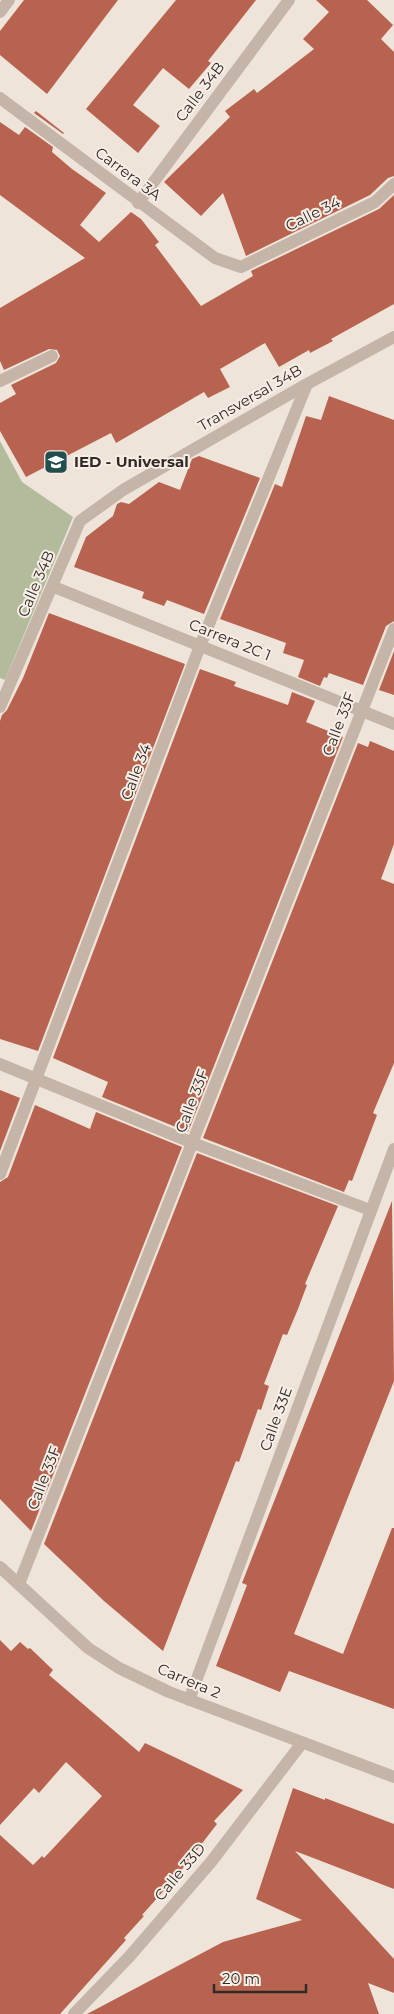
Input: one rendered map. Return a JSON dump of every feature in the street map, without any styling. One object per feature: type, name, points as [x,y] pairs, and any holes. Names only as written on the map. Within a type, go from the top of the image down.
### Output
[{"type":"street","points":[[0,12],[9,0]]},
{"type":"street","name":"Calle 34B","points":[[138,203],[289,0]]},
{"type":"street","name":"Carrera 3A","points":[[0,98],[138,203],[215,258],[241,267]]},
{"type":"street","name":"Calle 34","points":[[241,267],[375,202],[394,184]]},
{"type":"street","name":"Transversal 34B","points":[[123,490],[307,384],[394,337]]},
{"type":"street","points":[[0,381],[52,356]]},
{"type":"street","name":"Calle 34","points":[[0,1174],[38,1078],[200,646],[307,384]]},
{"type":"street","name":"Calle 34B","points":[[0,707],[54,586],[80,521],[123,490]]},
{"type":"street","name":"Carrera 2C 1","points":[[54,586],[394,724]]},
{"type":"street","name":"Calle 33F","points":[[19,1584],[394,629]]},
{"type":"street","points":[[0,1064],[193,1143],[370,1210]]},
{"type":"street","name":"Calle 33E","points":[[189,1700],[394,1149]]},
{"type":"street","name":"Carrera 2","points":[[0,1568],[88,1648],[119,1668],[189,1700],[394,1777]]},
{"type":"street","name":"Calle 33D","points":[[74,2014],[129,1957],[211,1862],[302,1743]]},
{"type":"green space","points":[[0,441],[22,482],[73,517],[5,680],[0,678]]},
{"type":"building","points":[[24,0],[118,0],[47,94],[0,55],[0,31]]},
{"type":"building","points":[[176,0],[256,0],[208,61],[211,63],[189,89],[163,68],[133,105],[160,126],[138,153],[86,109]]},
{"type":"building","points":[[316,0],[367,0],[393,25],[381,39],[394,52],[394,176],[388,178],[370,195],[246,256],[223,193],[201,216],[164,182],[230,117],[225,111],[254,89],[257,93],[314,49],[303,39],[329,12]]},
{"type":"building","points":[[36,111],[64,133],[34,113]]},
{"type":"building","points":[[0,122],[19,135],[25,127],[53,147],[52,152],[72,169],[106,193],[80,225],[99,242],[131,212],[141,219],[159,242],[155,245],[201,306],[253,276],[251,271],[379,209],[394,195],[394,304],[331,339],[333,341],[310,353],[309,350],[279,367],[265,343],[220,369],[230,387],[208,398],[204,392],[116,443],[111,433],[26,477],[0,431],[0,403],[16,394],[11,385],[56,363],[60,356],[57,350],[49,349],[4,370],[0,361],[0,308],[85,258],[0,195]]},
{"type":"building","points":[[329,396],[394,420],[394,621],[386,626],[363,685],[329,673],[327,678],[324,677],[320,686],[298,677],[304,660],[283,653],[286,643],[220,619],[275,484],[282,487],[306,416],[321,420]]},
{"type":"building","points":[[199,456],[260,478],[204,614],[167,600],[164,606],[142,598],[144,592],[74,567],[86,537],[113,516],[117,504],[121,502],[129,504],[159,482],[180,490],[192,459]]},
{"type":"building","points":[[49,613],[185,664],[38,1051],[0,1039],[0,721],[23,678]]},
{"type":"building","points":[[394,651],[394,695],[379,690]]},
{"type":"building","points":[[200,669],[236,682],[234,686],[288,705],[292,692],[315,701],[306,722],[343,737],[188,1132],[102,1097],[108,1082],[53,1058]]},
{"type":"building","points":[[370,741],[394,751],[394,844],[381,879],[394,884],[394,1063],[373,1113],[377,1115],[352,1181],[349,1180],[344,1192],[203,1138],[358,743],[368,747]]},
{"type":"building","points":[[0,1090],[20,1098],[0,1151]]},
{"type":"building","points":[[35,1105],[90,1129],[96,1112],[182,1147],[31,1531],[0,1499],[0,1182],[8,1177]]},
{"type":"building","points":[[197,1153],[338,1206],[305,1284],[307,1285],[287,1335],[283,1334],[264,1384],[269,1386],[261,1410],[258,1409],[239,1462],[236,1461],[163,1651],[104,1601],[44,1544]]},
{"type":"building","points":[[392,1201],[394,1381],[294,1634],[343,1654],[392,1528],[394,1528],[394,1709],[289,1671],[280,1692],[216,1666],[247,1585],[242,1583]]},
{"type":"building","points":[[0,1640],[11,1651],[20,1642],[28,1649],[30,1648],[53,1670],[49,1675],[139,1752],[145,1743],[243,1790],[214,1821],[217,1824],[176,1877],[142,1915],[144,1916],[124,1938],[126,1940],[60,2014],[0,2014],[0,1835],[33,1865],[42,1856],[44,1858],[102,1796],[66,1762],[39,1793],[34,1788],[0,1825]]},
{"type":"building","points":[[293,1788],[394,1824],[394,1889],[295,1851],[394,1959],[394,1993],[368,1983],[379,2014],[87,2014],[223,1942],[302,1920],[256,1899]]},
{"type":"place","name":"IED - Universal","points":[[56,462]]}]
